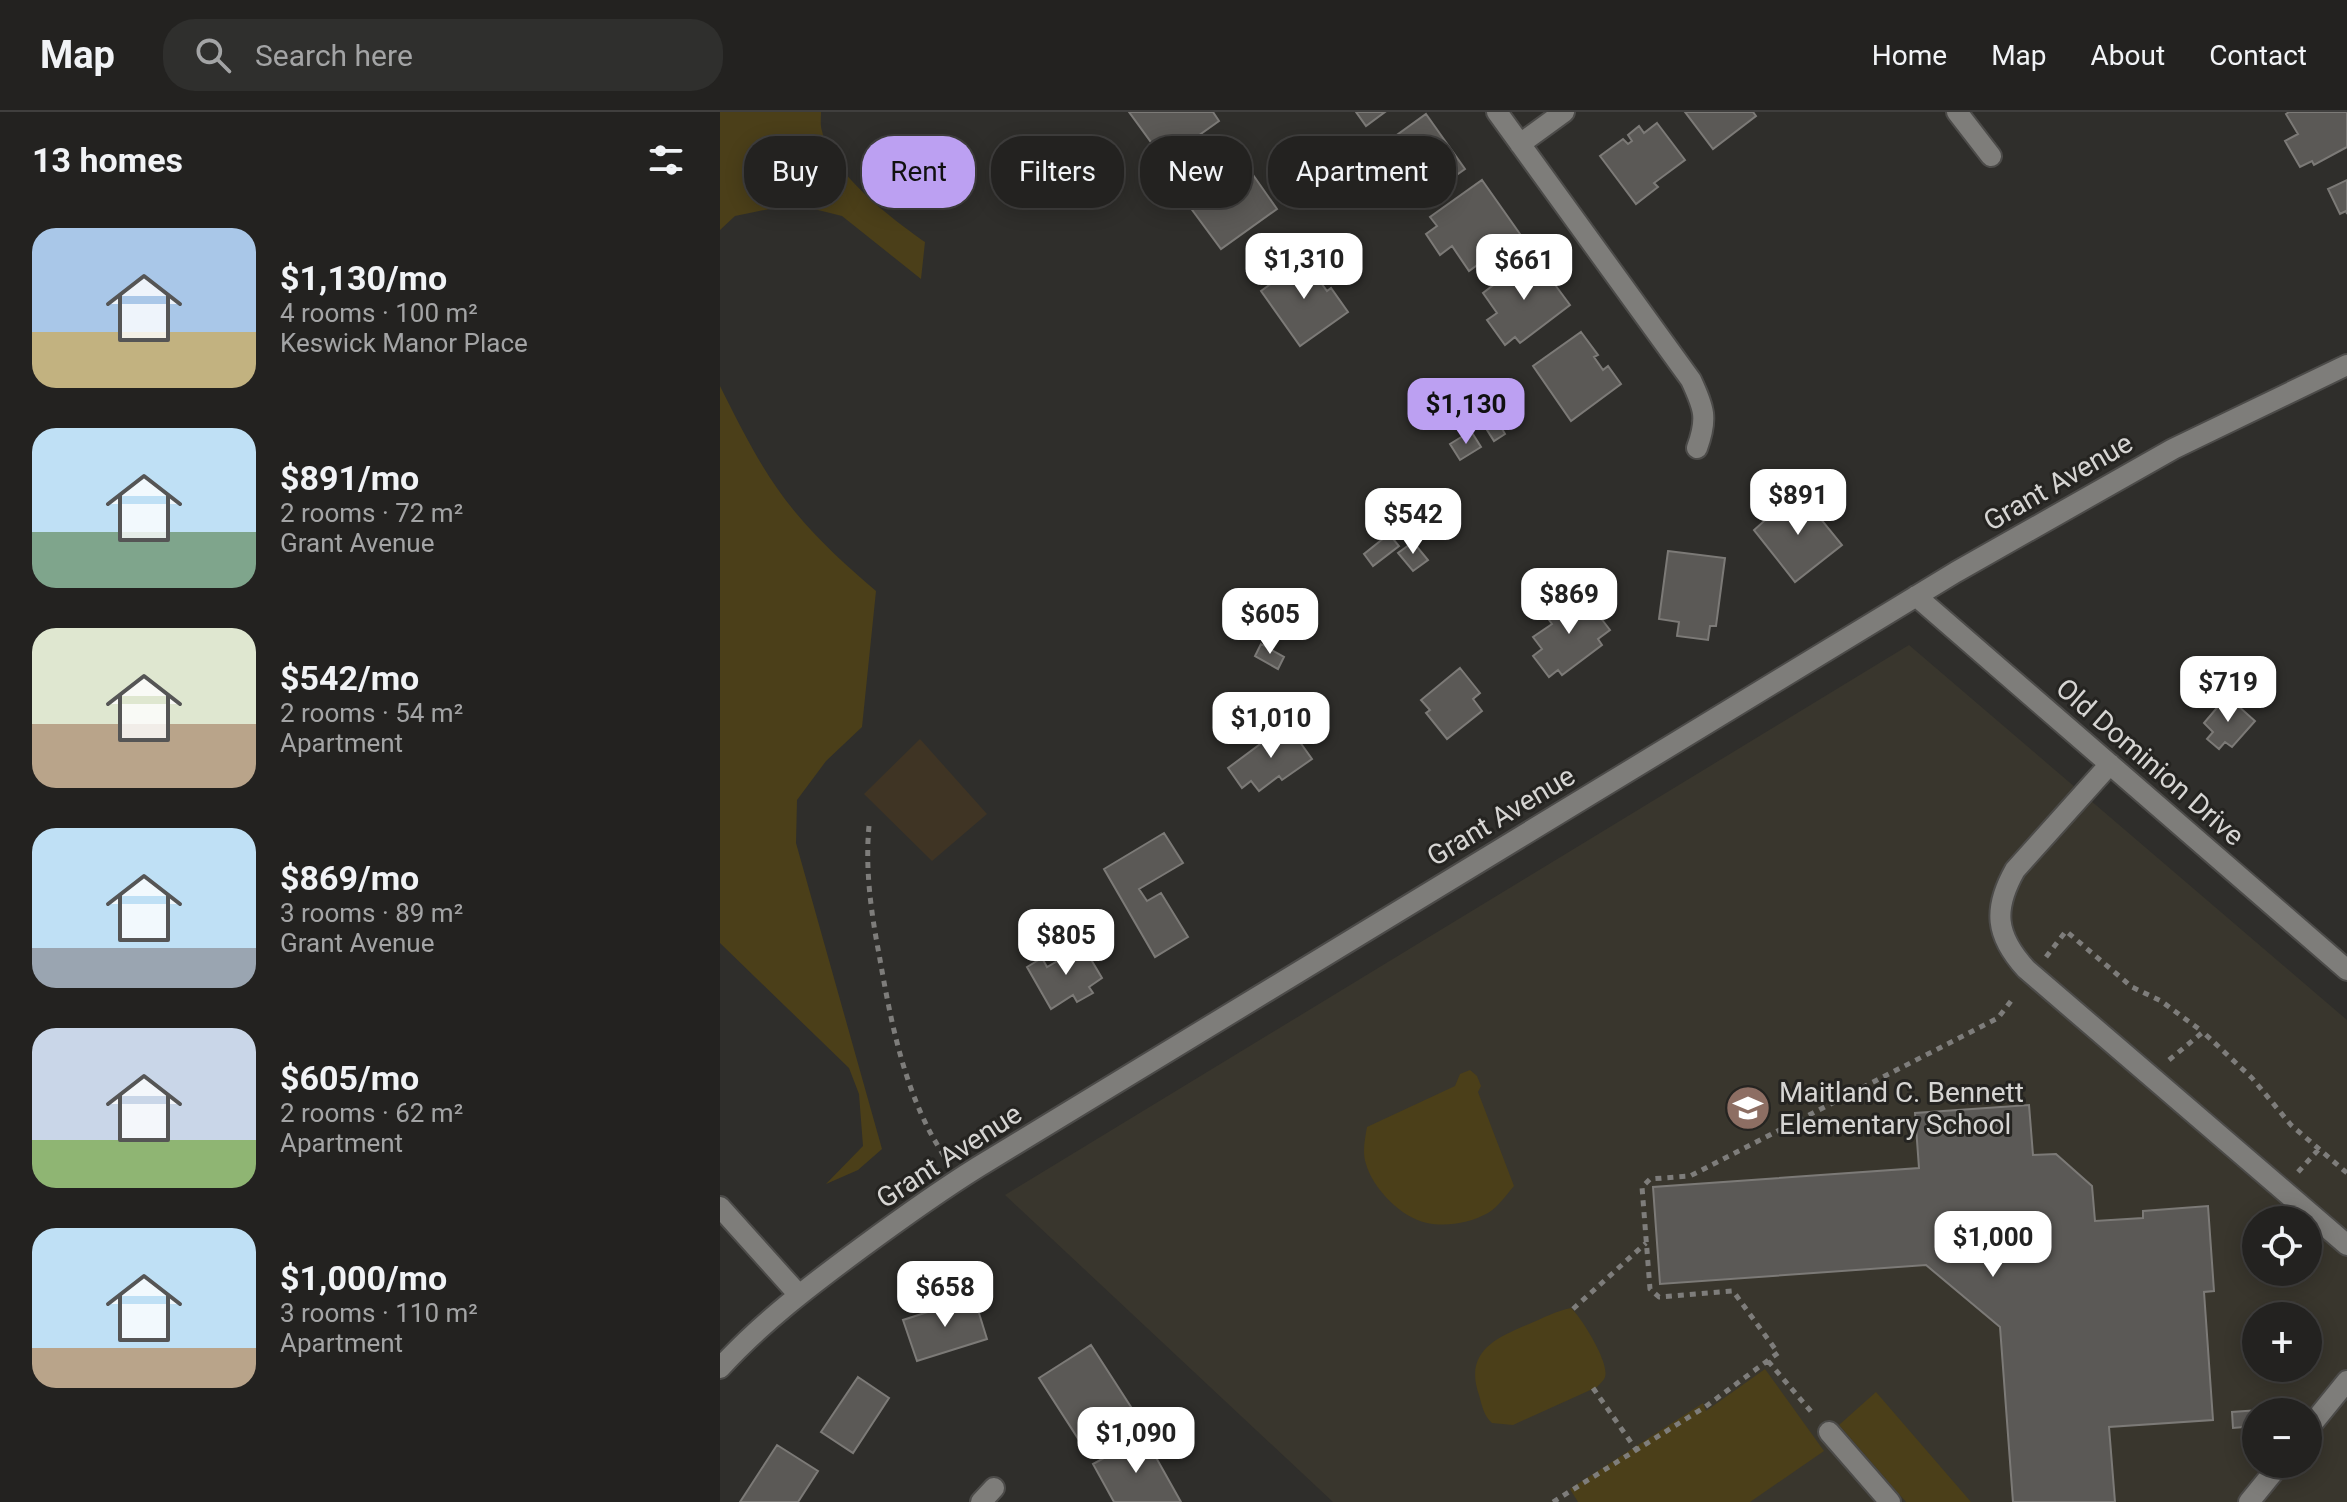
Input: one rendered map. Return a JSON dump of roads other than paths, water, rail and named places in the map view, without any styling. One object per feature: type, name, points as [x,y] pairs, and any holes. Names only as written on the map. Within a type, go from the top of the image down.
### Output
[{"type":"street","points":[[1497,112],[1691,380],[1702,404],[1704,428],[1697,448]]},
{"type":"street","points":[[1520,144],[1564,112]]},
{"type":"street","points":[[1957,112],[1991,156]]},
{"type":"street","name":"Grant Avenue","points":[[720,1368],[747,1338],[799,1295],[958,1179],[1916,596],[2173,449],[2347,365]]},
{"type":"street","name":"Old Dominion Drive","points":[[1916,596],[2347,970]]},
{"type":"street","points":[[2110,764],[2015,870],[2004,890],[1999,911],[2004,938],[2012,954],[2032,975],[2347,1245]]},
{"type":"street","points":[[720,1207],[799,1295]]},
{"type":"street","points":[[2322,1412],[2347,1381]]},
{"type":"street","points":[[1829,1432],[1890,1502]]},
{"type":"street","points":[[2249,1502],[2269,1478]]},
{"type":"place","name":"Maitland C. Bennett Elementary School","points":[[1748,1108]]}]
